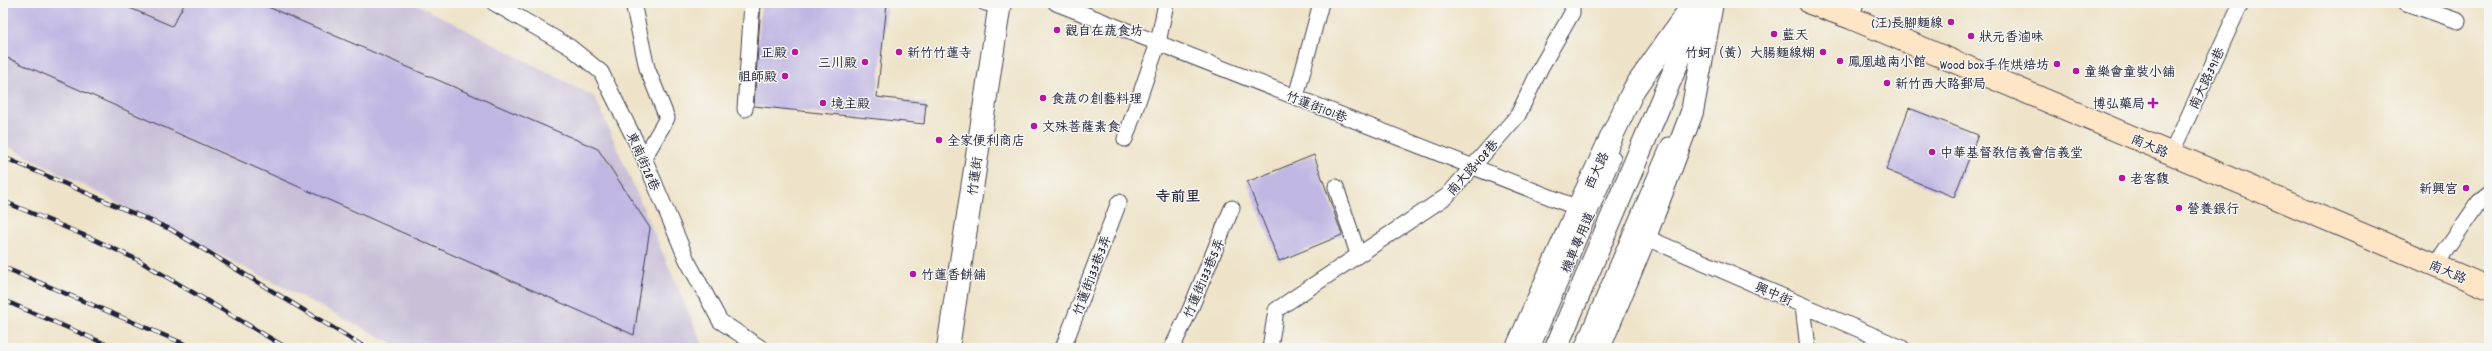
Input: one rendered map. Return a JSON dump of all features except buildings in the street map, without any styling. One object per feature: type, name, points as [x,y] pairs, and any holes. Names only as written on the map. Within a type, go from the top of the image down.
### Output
[{"type":"main road","name":"南大路","points":[[1810,3],[1854,10],[2171,154],[2489,288]]},
{"type":"street","name":"西大路","points":[[1517,348],[1578,208],[1634,89],[1694,3]]},
{"type":"street","points":[[1556,348],[1704,3]]},
{"type":"street","points":[[1599,348],[1646,237],[1692,112],[1712,3]]},
{"type":"street","name":"竹蓮街","points":[[948,348],[995,4]]},
{"type":"lane","name":"東南街28巷","points":[[494,3],[570,47],[601,72],[644,158],[687,260],[720,321],[761,348]]},
{"type":"lane","points":[[633,3],[647,68],[667,118],[644,158]]},
{"type":"lane","points":[[746,109],[752,3]]},
{"type":"lane","name":"竹蓮街101巷","points":[[1056,3],[1578,208]]},
{"type":"lane","points":[[1125,139],[1158,43],[1166,3]]},
{"type":"lane","points":[[1296,97],[1321,3]]},
{"type":"lane","name":"南大路408巷","points":[[1270,348],[1276,310],[1447,196],[1518,115],[1541,67],[1572,13],[1572,3]]},
{"type":"lane","name":"南大路391巷","points":[[2171,154],[2241,3]]},
{"type":"lane","points":[[2406,3],[2458,21]]},
{"type":"lane","name":"機車專用道","points":[[1532,348],[1628,123],[1634,89]]},
{"type":"lane","points":[[1582,348],[1669,145],[1692,112]]},
{"type":"lane","points":[[1336,187],[1358,254]]},
{"type":"lane","points":[[2435,266],[2479,202],[2489,194]]},
{"type":"lane","name":"竹蓮街133巷3弄","points":[[1063,348],[1119,202]]},
{"type":"lane","name":"竹蓮街133巷5弄","points":[[1172,348],[1190,310],[1232,208]]},
{"type":"lane","name":"興中街","points":[[1646,237],[1902,348]]},
{"type":"lane","points":[[1804,306],[1808,348]]},
{"type":"shaded area","points":[[3,3],[415,3],[595,97],[704,348],[402,348],[3,144]]},
{"type":"railway","points":[[3,157],[170,229],[366,348]]},
{"type":"railway","points":[[3,201],[93,239],[138,260],[287,348]]},
{"type":"railway","points":[[3,267],[194,348]]},
{"type":"railway","points":[[3,300],[115,348]]},
{"type":"place","name":"(汪)長腳麵線","points":[[1951,22]]},
{"type":"place","name":"觀自在蔬食坊","points":[[1057,30]]},
{"type":"place","name":"藍天","points":[[1774,34]]},
{"type":"place","name":"狀元香滷味","points":[[1971,36]]},
{"type":"place","name":"正殿","points":[[795,52]]},
{"type":"place","name":"新竹竹蓮寺","points":[[899,52]]},
{"type":"place","name":"竹蚵（黃）大腸麵線糊","points":[[1823,52]]},
{"type":"place","name":"鳳凰越南小館","points":[[1840,61]]},
{"type":"place","name":"三川殿","points":[[865,62]]},
{"type":"place","name":"Wood box手作烘焙坊","points":[[2057,64]]},
{"type":"place","name":"童樂會童裝小舖","points":[[2076,71]]},
{"type":"place","name":"祖師殿","points":[[785,76]]},
{"type":"place","name":"新竹西大路郵局","points":[[1887,83]]},
{"type":"place","name":"食蔬の創藝料理","points":[[1043,98]]},
{"type":"place","name":"境主殿","points":[[823,103]]},
{"type":"place","name":"博弘藥局","points":[[2153,103]]},
{"type":"place","name":"文殊菩薩素食","points":[[1034,126]]},
{"type":"place","name":"全家便利商店","points":[[939,140]]},
{"type":"place","name":"中華基督教信義會信義堂","points":[[1932,152]]},
{"type":"place","name":"老客馥","points":[[2122,178]]},
{"type":"place","name":"新興宮","points":[[2466,188]]},
{"type":"place","name":"營養銀行","points":[[2179,208]]},
{"type":"place","name":"竹蓮香餅舖","points":[[913,274]]},
{"type":"district","name":"寺前里","points":[[1178,196]]}]
